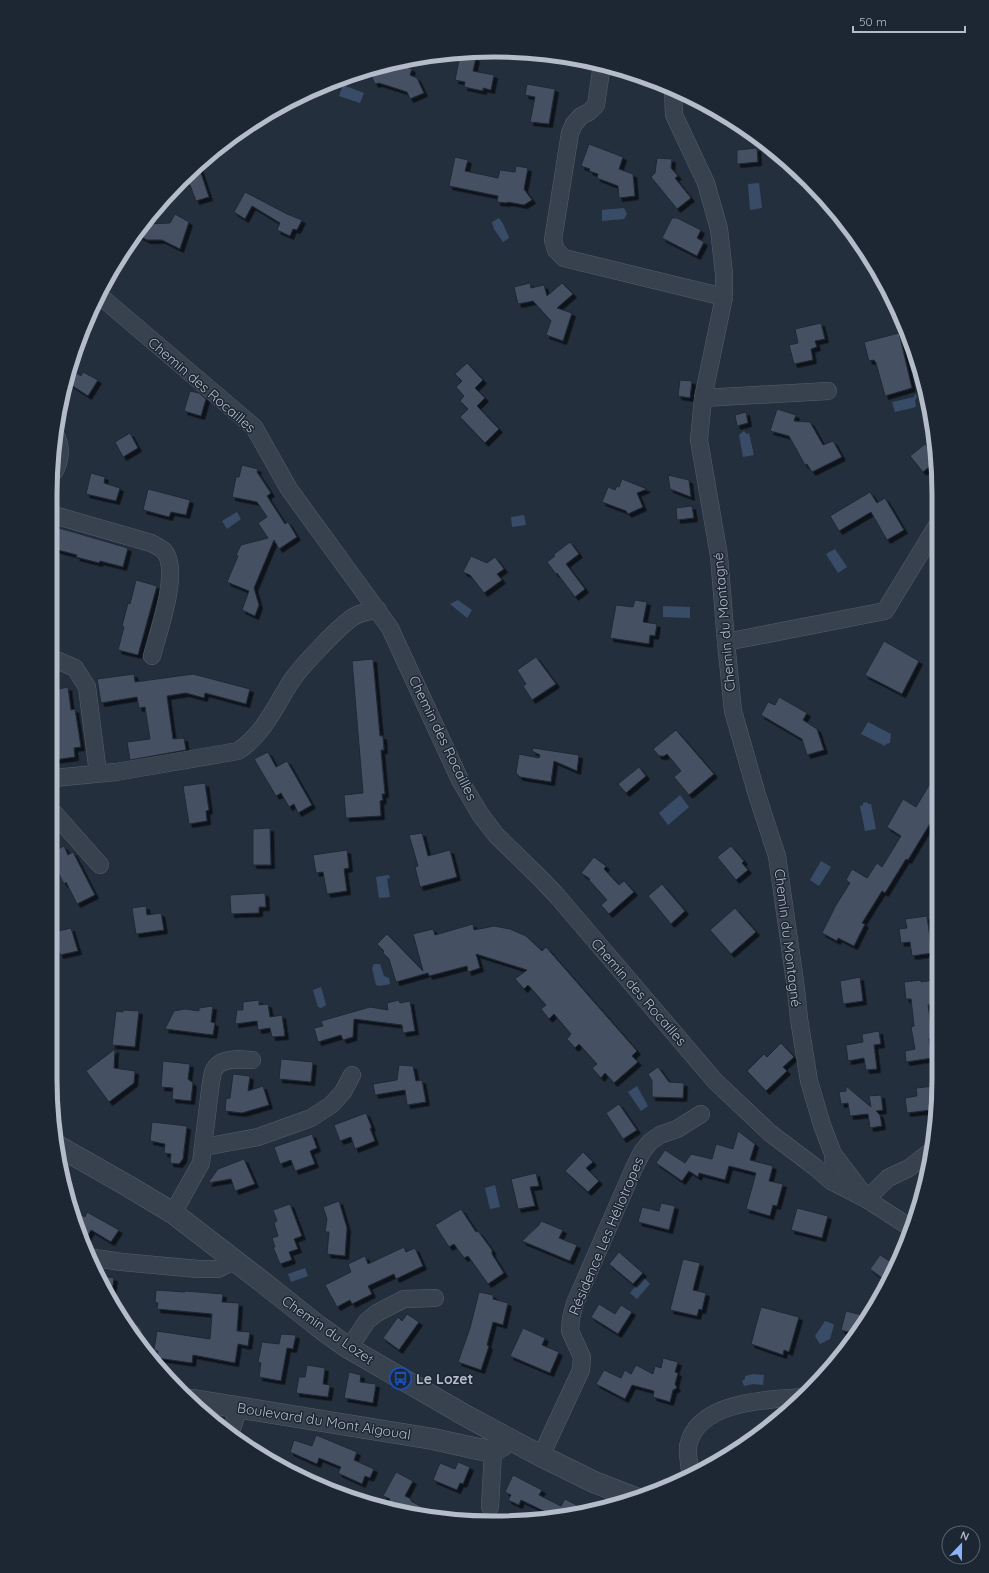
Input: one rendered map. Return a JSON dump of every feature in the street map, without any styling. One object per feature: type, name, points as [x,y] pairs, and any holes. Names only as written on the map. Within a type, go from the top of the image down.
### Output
[{"type":"street","points":[[601,70],[596,105],[589,112],[581,116],[574,124],[570,133],[553,240],[556,250],[564,258],[724,297]]},
{"type":"street","name":"Chemin du Montagné","points":[[673,95],[674,115],[706,183],[719,229],[724,274],[724,297],[704,398],[698,440],[719,556],[733,711],[756,795],[778,856],[796,989],[798,1019],[809,1081],[822,1125],[833,1154],[868,1200]]},
{"type":"street","name":"Chemin des Rocailles","points":[[103,299],[254,427],[289,489],[390,628],[460,780],[480,814],[496,835],[558,896],[715,1081],[770,1133],[831,1181],[868,1200],[907,1225]]},
{"type":"street","points":[[704,398],[828,391]]},
{"type":"street","points":[[57,516],[151,543],[164,551],[171,567],[170,581],[167,601],[152,656]]},
{"type":"street","points":[[726,642],[885,611],[932,534]]},
{"type":"street","points":[[57,778],[131,769],[238,751],[252,740],[261,730],[302,667],[342,626],[356,615],[378,610]]},
{"type":"street","points":[[57,660],[75,668],[87,687],[98,773]]},
{"type":"street","points":[[57,816],[100,865]]},
{"type":"street","points":[[172,1213],[201,1163],[214,1069],[221,1063],[237,1059],[252,1060]]},
{"type":"street","points":[[204,1147],[258,1137],[311,1118],[331,1105],[343,1092],[352,1075]]},
{"type":"street","name":"Résidence Les Héliotropes","points":[[541,1456],[564,1410],[581,1370],[582,1357],[570,1331],[571,1318],[575,1303],[634,1168],[642,1152],[650,1142],[660,1135],[677,1129],[701,1114]]},
{"type":"street","name":"Chemin du Lozet","points":[[63,1149],[172,1213],[347,1347],[468,1417],[500,1444],[541,1456],[594,1482],[628,1495]]},
{"type":"street","points":[[826,1176],[834,1164],[833,1154]]},
{"type":"street","points":[[868,1200],[888,1178],[909,1168],[925,1155]]},
{"type":"street","points":[[96,1258],[130,1263],[198,1269],[218,1269],[228,1264],[232,1258]]},
{"type":"street","points":[[347,1347],[355,1340],[367,1322],[377,1313],[404,1299],[435,1298]]},
{"type":"street","points":[[690,1470],[688,1447],[699,1425],[709,1417],[725,1408],[759,1401],[793,1398]]},
{"type":"street","name":"Boulevard du Mont Aigoual","points":[[199,1401],[432,1439],[478,1449],[500,1444]]},
{"type":"street","points":[[232,1429],[239,1407]]},
{"type":"street","points":[[432,1439],[445,1435],[468,1417]]},
{"type":"street","points":[[490,1507],[500,1444]]},
{"type":"water","points":[[343,85],[364,93],[360,103],[339,96]]},
{"type":"water","points":[[759,183],[762,208],[750,210],[748,184]]},
{"type":"water","points":[[624,208],[627,214],[624,219],[602,221],[602,210]]},
{"type":"water","points":[[499,218],[509,237],[503,242],[494,229],[492,222]]},
{"type":"water","points":[[915,394],[917,396],[915,401],[916,407],[895,412],[892,402],[914,397]]},
{"type":"water","points":[[744,431],[747,434],[749,433],[754,455],[743,457],[739,435]]},
{"type":"water","points":[[237,512],[241,519],[227,529],[222,521]]},
{"type":"water","points":[[524,515],[526,525],[512,527],[511,517]]},
{"type":"water","points":[[835,549],[847,567],[838,573],[826,554]]},
{"type":"water","points":[[458,600],[472,610],[467,618],[450,604]]},
{"type":"water","points":[[663,606],[690,607],[690,618],[663,617]]},
{"type":"water","points":[[868,722],[891,734],[890,743],[886,744],[885,746],[861,734]]},
{"type":"water","points":[[680,795],[689,807],[668,825],[659,813]]},
{"type":"water","points":[[867,802],[868,804],[871,804],[876,829],[865,831],[860,806]]},
{"type":"water","points":[[821,861],[831,867],[819,886],[810,880]]},
{"type":"water","points":[[389,875],[390,878],[387,879],[390,897],[379,898],[376,877]]},
{"type":"water","points":[[374,964],[380,964],[384,976],[389,978],[390,984],[380,986],[376,985],[372,968]]},
{"type":"water","points":[[321,987],[326,1005],[321,1008],[318,1007],[313,990]]},
{"type":"water","points":[[637,1086],[648,1106],[641,1111],[628,1092]]},
{"type":"water","points":[[495,1185],[500,1207],[490,1209],[485,1188]]},
{"type":"water","points":[[305,1268],[308,1276],[291,1282],[288,1274]]},
{"type":"water","points":[[643,1277],[650,1284],[637,1299],[630,1293]]},
{"type":"water","points":[[825,1321],[834,1325],[830,1339],[820,1344],[815,1336]]},
{"type":"water","points":[[753,1374],[764,1375],[763,1385],[753,1384],[744,1386],[742,1381],[745,1379],[745,1376]]},
{"type":"building","points":[[476,58],[473,71],[494,75],[491,90],[483,88],[483,91],[464,87],[465,82],[455,80],[459,59]]},
{"type":"building","points":[[404,66],[412,69],[410,75],[417,78],[424,93],[410,99],[407,92],[379,83],[375,84],[371,75]]},
{"type":"building","points":[[527,84],[555,89],[549,124],[530,122],[535,97],[525,95]]},
{"type":"building","points":[[589,144],[623,157],[619,169],[633,174],[635,196],[619,198],[618,186],[597,178],[598,174],[581,166]]},
{"type":"building","points":[[757,148],[758,162],[737,164],[737,150]]},
{"type":"building","points":[[455,157],[468,160],[465,171],[498,178],[500,170],[515,172],[516,166],[528,168],[524,189],[532,200],[524,205],[508,202],[497,202],[498,196],[449,186]]},
{"type":"building","points":[[657,158],[672,159],[671,168],[678,176],[675,178],[691,198],[677,209],[651,177],[655,173]]},
{"type":"building","points":[[200,171],[209,197],[196,201],[190,185],[187,183]]},
{"type":"building","points":[[245,192],[287,214],[302,220],[297,230],[293,229],[290,236],[277,230],[280,223],[252,206],[245,219],[234,212]]},
{"type":"building","points":[[175,214],[189,222],[180,249],[162,240],[147,240],[141,237],[151,224],[170,223]]},
{"type":"building","points":[[672,218],[677,218],[701,230],[697,238],[704,242],[697,256],[662,238]]},
{"type":"building","points":[[530,283],[531,288],[544,285],[547,296],[562,283],[573,294],[557,308],[572,313],[563,341],[546,335],[551,321],[533,301],[518,304],[514,287]]},
{"type":"building","points":[[821,323],[825,339],[815,341],[817,347],[811,349],[813,360],[794,364],[789,345],[798,343],[795,329]]},
{"type":"building","points":[[899,333],[912,388],[885,396],[876,363],[874,360],[869,361],[864,342]]},
{"type":"building","points":[[467,363],[483,380],[475,388],[485,398],[477,406],[499,429],[485,443],[460,417],[468,409],[460,401],[464,396],[456,387],[462,381],[455,374]]},
{"type":"building","points":[[75,372],[81,376],[83,372],[98,380],[88,396],[71,385]]},
{"type":"building","points":[[680,380],[692,381],[690,398],[678,396]]},
{"type":"building","points":[[190,391],[199,393],[206,399],[201,416],[184,411]]},
{"type":"building","points":[[777,409],[796,415],[794,421],[810,422],[823,445],[833,441],[842,457],[812,472],[807,464],[805,465],[789,436],[770,431]]},
{"type":"building","points":[[746,412],[748,423],[737,426],[735,415]]},
{"type":"building","points":[[130,433],[138,448],[123,457],[115,442]]},
{"type":"building","points":[[925,444],[929,450],[931,465],[923,472],[910,456]]},
{"type":"building","points":[[242,465],[258,469],[257,472],[271,493],[267,496],[285,524],[288,522],[297,537],[279,549],[274,540],[254,588],[259,605],[255,616],[242,610],[249,591],[227,582],[241,545],[268,538],[258,523],[267,517],[257,502],[232,497],[236,477],[239,477]]},
{"type":"building","points":[[91,473],[105,477],[104,483],[120,488],[116,501],[86,494]]},
{"type":"building","points":[[668,475],[689,480],[691,497],[670,489]]},
{"type":"building","points":[[622,479],[647,489],[637,493],[643,507],[628,514],[626,511],[602,502],[608,487],[615,490],[617,486],[619,487]]},
{"type":"building","points":[[148,489],[190,500],[186,515],[171,512],[169,517],[143,510]]},
{"type":"building","points":[[870,492],[877,503],[885,498],[904,530],[887,540],[871,512],[839,531],[830,516]]},
{"type":"building","points":[[692,506],[694,518],[677,520],[676,508]]},
{"type":"building","points":[[59,528],[128,548],[123,567],[76,557],[77,555],[57,550],[57,536]]},
{"type":"building","points":[[570,542],[579,554],[566,564],[585,589],[575,597],[547,562],[555,556],[553,555]]},
{"type":"building","points":[[471,556],[487,563],[495,557],[504,569],[497,574],[502,580],[484,593],[470,575],[463,572]]},
{"type":"building","points":[[136,580],[157,586],[138,655],[118,650],[124,627],[122,626],[128,603],[130,604]]},
{"type":"building","points":[[635,600],[647,602],[643,622],[657,624],[655,636],[650,635],[649,644],[610,638],[616,605],[633,607]]},
{"type":"building","points":[[884,641],[919,661],[902,694],[865,675]]},
{"type":"building","points":[[536,657],[556,684],[532,700],[523,686],[526,684],[517,670]]},
{"type":"building","points":[[373,659],[380,736],[383,736],[384,750],[381,750],[385,794],[382,794],[383,800],[380,801],[381,816],[346,818],[344,795],[363,793],[352,661]]},
{"type":"building","points":[[134,674],[135,682],[193,674],[250,689],[246,704],[205,693],[204,698],[186,693],[167,696],[173,739],[184,738],[186,750],[130,760],[127,742],[150,739],[145,707],[139,708],[137,697],[101,703],[97,679]]},
{"type":"building","points":[[68,687],[71,710],[75,709],[81,747],[74,748],[75,757],[57,760],[57,689]]},
{"type":"building","points":[[779,697],[807,713],[803,720],[817,729],[824,750],[807,755],[802,739],[761,715],[768,702],[775,705]]},
{"type":"building","points":[[676,730],[714,774],[689,795],[674,777],[681,771],[667,754],[664,756],[659,756],[653,749]]},
{"type":"building","points":[[533,748],[579,755],[577,771],[554,761],[551,782],[520,777],[516,773],[519,754],[539,758],[540,755],[532,751]]},
{"type":"building","points":[[268,752],[276,767],[287,761],[312,805],[298,813],[294,804],[289,807],[281,793],[276,796],[254,759]]},
{"type":"building","points":[[639,767],[646,776],[626,793],[618,784]]},
{"type":"building","points":[[932,780],[932,820],[908,860],[906,859],[885,893],[882,891],[862,923],[865,924],[854,946],[838,938],[837,941],[822,933],[836,905],[850,883],[846,880],[852,869],[867,878],[877,863],[882,867],[901,836],[887,827],[903,799],[916,807]]},
{"type":"building","points":[[205,783],[209,810],[206,811],[207,821],[189,824],[183,786]]},
{"type":"building","points":[[270,828],[271,865],[253,865],[253,829]]},
{"type":"building","points":[[422,833],[428,856],[450,850],[457,877],[420,887],[415,867],[418,866],[409,835]]},
{"type":"building","points":[[64,846],[68,855],[73,852],[95,895],[77,904],[66,882],[64,884],[57,870],[57,850]]},
{"type":"building","points":[[731,846],[744,861],[742,863],[748,870],[736,880],[717,857]]},
{"type":"building","points":[[347,850],[349,868],[344,869],[347,891],[327,894],[323,872],[316,873],[313,855]]},
{"type":"building","points":[[594,857],[606,866],[604,869],[619,885],[624,881],[634,892],[609,914],[601,905],[607,900],[589,880],[590,879],[581,873]]},
{"type":"building","points":[[662,884],[685,911],[671,924],[648,896]]},
{"type":"building","points":[[265,893],[266,907],[259,907],[259,913],[231,914],[230,895]]},
{"type":"building","points":[[146,906],[147,915],[161,913],[164,930],[136,934],[132,908]]},
{"type":"building","points":[[735,908],[756,932],[731,954],[710,930]]},
{"type":"building","points":[[927,916],[932,953],[912,956],[910,942],[901,943],[899,929],[907,928],[905,919]]},
{"type":"building","points":[[473,924],[474,930],[494,926],[510,929],[526,936],[542,951],[546,947],[637,1051],[632,1056],[638,1062],[614,1083],[605,1073],[601,1078],[592,1068],[597,1064],[579,1044],[575,1048],[567,1039],[571,1034],[554,1014],[549,1019],[541,1009],[546,1005],[528,985],[524,989],[515,979],[527,970],[476,954],[480,968],[468,972],[467,966],[429,976],[428,973],[396,982],[389,959],[377,944],[387,934],[423,971],[413,934],[433,929],[435,935]]},
{"type":"building","points":[[71,928],[78,951],[60,955],[57,949],[57,931]]},
{"type":"building","points":[[860,977],[863,1001],[843,1004],[840,981]]},
{"type":"building","points":[[932,980],[932,1004],[928,1005],[932,1031],[932,1038],[929,1039],[932,1058],[906,1062],[905,1051],[915,1049],[911,1027],[914,1026],[911,999],[906,999],[904,982]]},
{"type":"building","points":[[259,1000],[259,1005],[268,1004],[270,1017],[282,1015],[285,1036],[272,1037],[270,1028],[258,1030],[257,1021],[235,1024],[237,1010],[243,1010],[243,1002]]},
{"type":"building","points":[[399,1000],[400,1003],[410,1001],[415,1031],[403,1033],[402,1025],[354,1019],[353,1037],[343,1040],[341,1035],[318,1042],[314,1028],[323,1026],[321,1021],[370,1007],[388,1010],[387,1003]]},
{"type":"building","points":[[213,1006],[211,1022],[215,1023],[213,1035],[165,1029],[174,1011],[185,1009],[199,1011],[199,1008]]},
{"type":"building","points":[[123,1010],[139,1011],[135,1047],[112,1045],[116,1011],[123,1012]]},
{"type":"building","points":[[879,1031],[881,1044],[874,1045],[877,1069],[866,1070],[864,1058],[848,1061],[846,1045],[863,1042],[862,1034]]},
{"type":"building","points":[[781,1043],[794,1057],[783,1067],[787,1071],[766,1091],[747,1071],[764,1054],[767,1057]]},
{"type":"building","points":[[115,1049],[114,1068],[135,1071],[134,1083],[109,1102],[86,1071]]},
{"type":"building","points":[[281,1059],[313,1062],[311,1082],[279,1079]]},
{"type":"building","points":[[163,1061],[190,1064],[188,1079],[193,1083],[191,1101],[172,1099],[173,1088],[161,1087]]},
{"type":"building","points":[[399,1065],[413,1066],[416,1081],[422,1080],[426,1102],[407,1105],[405,1090],[375,1095],[373,1084],[397,1080]]},
{"type":"building","points":[[658,1067],[669,1082],[684,1083],[683,1098],[652,1097],[652,1081],[648,1074]]},
{"type":"building","points":[[233,1074],[250,1076],[248,1091],[263,1086],[269,1105],[242,1113],[225,1111],[226,1099],[230,1098]]},
{"type":"building","points":[[846,1086],[871,1107],[869,1096],[881,1095],[883,1110],[876,1111],[880,1115],[882,1126],[870,1128],[868,1114],[850,1116],[848,1103],[841,1104],[839,1092],[846,1091]]},
{"type":"building","points":[[932,1086],[931,1100],[929,1102],[930,1110],[907,1113],[905,1098],[917,1096],[916,1088]]},
{"type":"building","points":[[619,1104],[637,1130],[623,1139],[606,1113]]},
{"type":"building","points":[[366,1113],[375,1141],[355,1149],[351,1137],[340,1141],[334,1125]]},
{"type":"building","points":[[152,1122],[187,1126],[183,1159],[179,1164],[170,1163],[171,1154],[164,1153],[165,1144],[150,1141]]},
{"type":"building","points":[[738,1131],[755,1144],[750,1160],[773,1166],[769,1181],[783,1184],[777,1206],[773,1205],[770,1216],[746,1209],[756,1173],[729,1166],[725,1180],[699,1173],[698,1177],[689,1171],[682,1181],[656,1163],[665,1150],[685,1163],[691,1154],[712,1159],[716,1144],[733,1149]]},
{"type":"building","points":[[312,1134],[317,1148],[310,1151],[315,1164],[295,1171],[291,1160],[280,1164],[274,1147]]},
{"type":"building","points":[[583,1152],[593,1162],[586,1168],[599,1181],[588,1192],[565,1171]]},
{"type":"building","points":[[244,1159],[255,1184],[235,1191],[231,1179],[208,1183],[218,1169]]},
{"type":"building","points":[[536,1173],[539,1186],[530,1187],[535,1206],[518,1209],[511,1179]]},
{"type":"building","points":[[339,1201],[347,1228],[345,1256],[327,1254],[329,1232],[325,1232],[327,1219],[323,1207]]},
{"type":"building","points":[[661,1203],[675,1206],[669,1230],[638,1222],[642,1207],[659,1211]]},
{"type":"building","points":[[290,1204],[302,1236],[294,1239],[298,1249],[289,1252],[292,1260],[280,1264],[273,1247],[275,1247],[272,1238],[278,1236],[274,1223],[277,1221],[273,1210]]},
{"type":"building","points":[[797,1208],[828,1216],[822,1238],[791,1230]]},
{"type":"building","points":[[461,1209],[476,1232],[478,1231],[492,1250],[492,1254],[504,1273],[488,1284],[468,1256],[464,1258],[454,1244],[449,1247],[435,1225]]},
{"type":"building","points":[[87,1212],[119,1230],[111,1242],[91,1230],[87,1237],[78,1213],[85,1217]]},
{"type":"building","points":[[541,1221],[563,1230],[559,1238],[577,1245],[570,1261],[522,1241],[539,1225]]},
{"type":"building","points":[[404,1247],[406,1252],[415,1248],[423,1266],[396,1279],[394,1274],[368,1286],[372,1294],[352,1304],[350,1300],[337,1307],[325,1285],[351,1272],[348,1264],[365,1256],[368,1264]]},
{"type":"building","points":[[619,1252],[643,1273],[633,1284],[609,1264]]},
{"type":"building","points":[[880,1255],[892,1262],[883,1279],[870,1269]]},
{"type":"building","points":[[683,1259],[700,1263],[693,1290],[706,1293],[702,1310],[699,1309],[697,1316],[670,1310]]},
{"type":"building","points":[[104,1276],[114,1278],[112,1290]]},
{"type":"building","points":[[156,1290],[223,1294],[222,1302],[239,1303],[237,1331],[250,1332],[248,1346],[238,1344],[235,1363],[193,1355],[192,1363],[158,1358],[158,1351],[154,1350],[157,1331],[210,1339],[212,1314],[157,1309],[158,1303],[155,1302]]},
{"type":"building","points":[[479,1292],[493,1295],[493,1299],[508,1303],[503,1325],[493,1322],[487,1345],[489,1346],[481,1370],[458,1362],[470,1328]]},
{"type":"building","points":[[599,1304],[615,1314],[621,1305],[632,1312],[618,1334],[591,1317]]},
{"type":"building","points":[[761,1307],[799,1317],[789,1352],[784,1350],[783,1355],[751,1344]]},
{"type":"building","points":[[846,1311],[862,1315],[851,1333],[841,1330]]},
{"type":"building","points":[[407,1314],[419,1322],[399,1350],[383,1338],[398,1317],[402,1321]]},
{"type":"building","points":[[523,1328],[545,1338],[542,1345],[559,1352],[550,1373],[510,1356]]},
{"type":"building","points":[[281,1334],[296,1335],[293,1349],[287,1348],[281,1381],[259,1377],[261,1363],[258,1362],[262,1342],[279,1344]]},
{"type":"building","points":[[663,1358],[678,1362],[675,1372],[678,1373],[675,1384],[677,1388],[673,1390],[670,1402],[653,1397],[654,1391],[632,1385],[625,1399],[596,1384],[604,1370],[621,1378],[625,1370],[631,1374],[636,1365],[653,1374],[655,1366],[661,1368]]},
{"type":"building","points":[[307,1365],[325,1368],[323,1384],[330,1385],[328,1397],[296,1393],[299,1377],[305,1377]]},
{"type":"building","points":[[349,1372],[361,1375],[360,1382],[376,1384],[373,1403],[344,1398]]},
{"type":"building","points":[[316,1435],[357,1452],[354,1460],[374,1469],[370,1478],[365,1476],[362,1484],[338,1473],[341,1467],[319,1458],[317,1464],[290,1452],[294,1440],[312,1446]]},
{"type":"building","points":[[458,1462],[470,1467],[463,1484],[460,1483],[457,1490],[433,1480],[440,1463],[455,1469]]},
{"type":"building","points":[[396,1472],[413,1481],[405,1496],[429,1511],[391,1504],[388,1502],[390,1499],[383,1496]]},
{"type":"building","points":[[513,1475],[542,1490],[539,1495],[561,1506],[565,1499],[582,1508],[547,1513],[521,1500],[519,1505],[508,1500],[511,1495],[505,1492]]},
{"type":"place","name":"Le Lozet","points":[[401,1379]]}]
